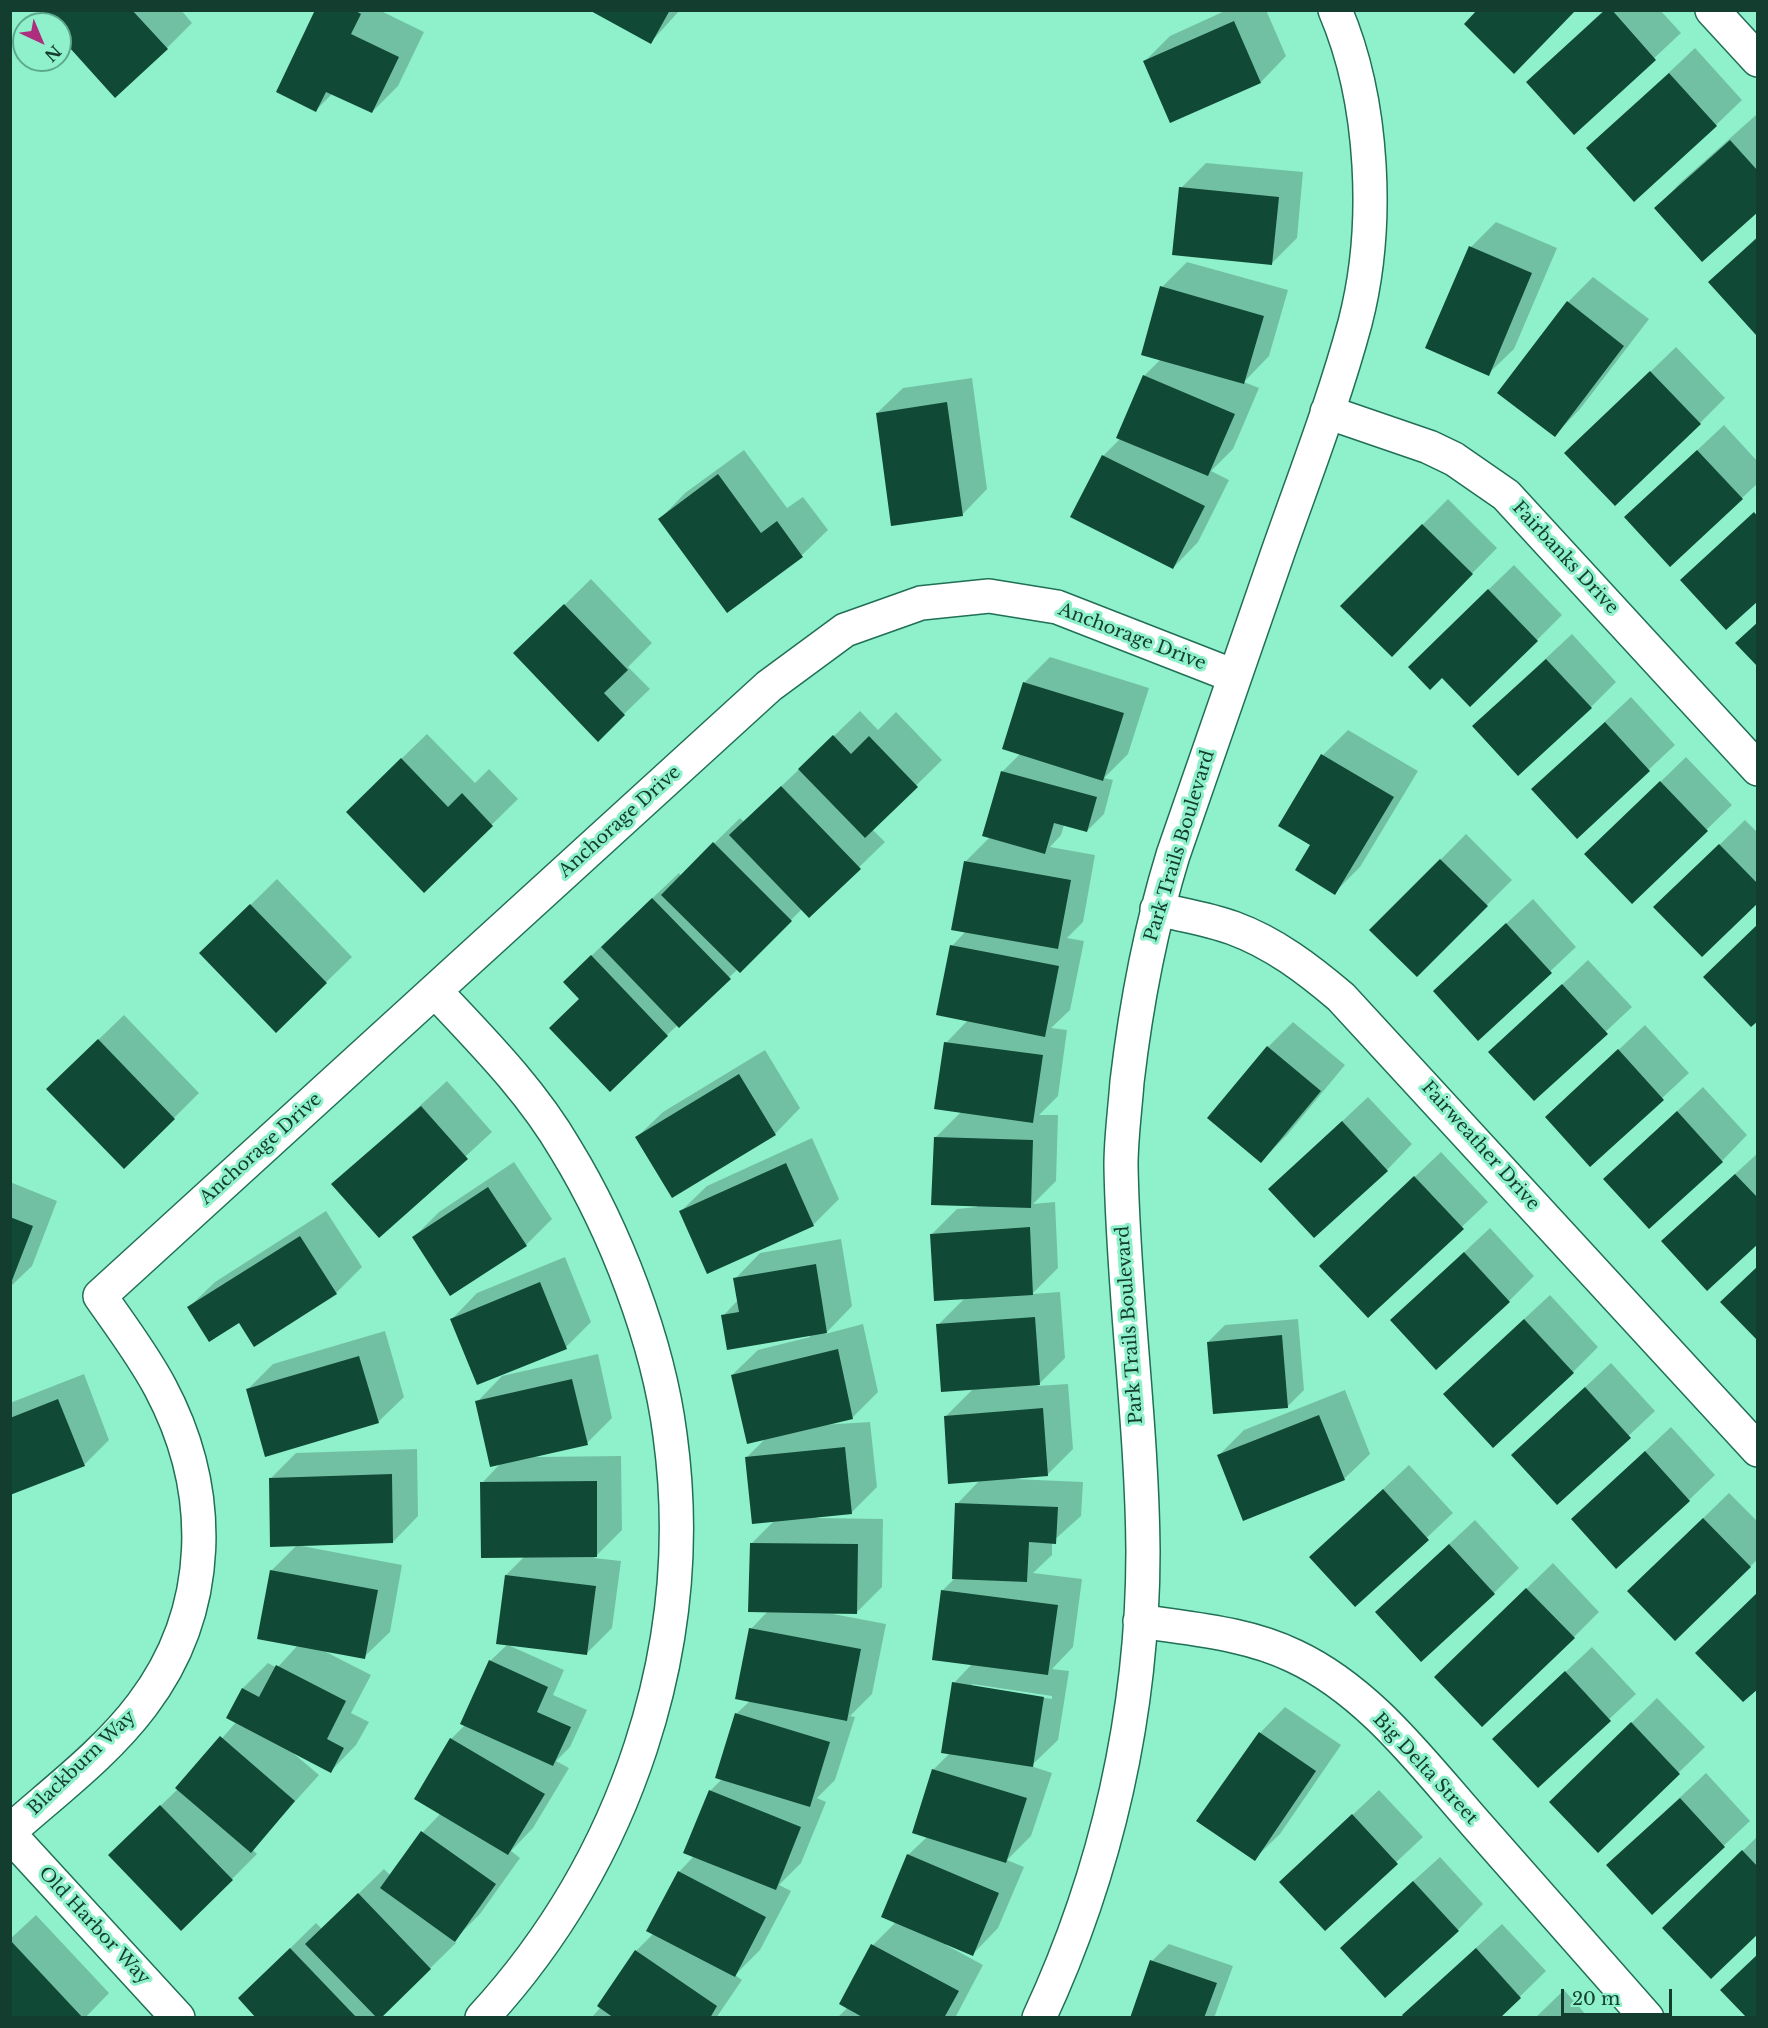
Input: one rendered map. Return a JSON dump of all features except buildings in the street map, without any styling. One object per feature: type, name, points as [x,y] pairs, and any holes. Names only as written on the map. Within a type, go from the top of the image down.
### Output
[{"type":"street","name":"Park Trails Boulevard","points":[[1039,2018],[1072,1941],[1114,1808],[1126,1750],[1140,1621],[1143,1552],[1141,1494],[1121,1162],[1132,1038],[1157,909],[1234,676],[1327,412],[1355,321],[1366,257],[1370,196],[1366,140],[1358,79],[1335,10]]},
{"type":"street","points":[[1712,10],[1758,60]]},
{"type":"street","name":"Fairbanks Drive","points":[[1327,412],[1429,447],[1454,459],[1506,495],[1758,769]]},
{"type":"street","name":"Anchorage Drive","points":[[100,1296],[769,686],[845,630],[921,603],[989,596],[1057,607],[1234,676]]},
{"type":"street","name":"Fairweather Drive","points":[[1157,909],[1231,927],[1260,939],[1314,974],[1341,997],[1758,1450]]},
{"type":"street","points":[[435,991],[515,1078],[541,1110],[577,1167],[610,1232],[648,1339],[661,1387],[670,1434],[674,1477],[675,1577],[669,1627],[660,1676],[632,1772],[593,1865],[566,1911],[535,1955],[482,2018]]},
{"type":"street","name":"Blackburn Way","points":[[10,1833],[93,1757],[142,1705],[166,1667],[182,1631],[193,1593],[200,1516],[195,1480],[186,1448],[161,1388],[147,1363],[100,1296]]},
{"type":"street","name":"Big Delta Street","points":[[1140,1621],[1204,1631],[1262,1644],[1293,1655],[1342,1685],[1409,1749],[1647,2018]]},
{"type":"street","name":"Old Harbor Way","points":[[10,1833],[178,2018]]}]
